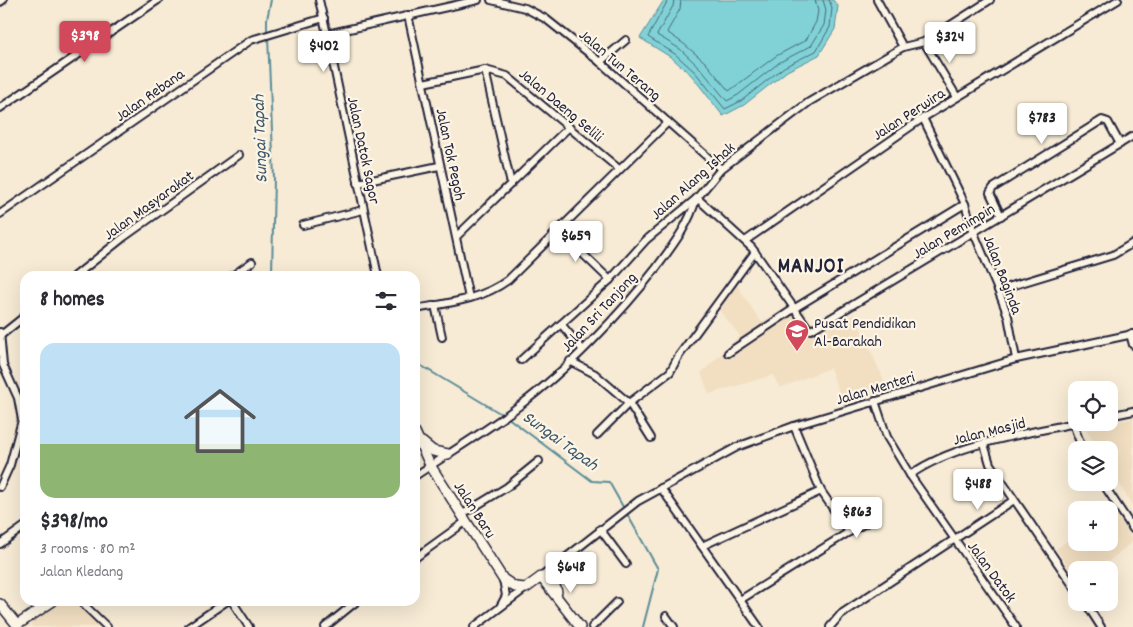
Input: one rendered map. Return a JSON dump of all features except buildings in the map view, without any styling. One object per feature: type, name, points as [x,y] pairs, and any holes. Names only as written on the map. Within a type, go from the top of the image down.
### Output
[{"type":"street","points":[[0,108],[158,0]]},
{"type":"street","name":"Jalan Datok Sagor","points":[[320,0],[377,271]]},
{"type":"street","points":[[327,34],[478,0]]},
{"type":"street","name":"Jalan Tun Terang","points":[[491,0],[537,12],[600,62],[721,169]]},
{"type":"street","name":"Jalan Alang Ishak","points":[[521,360],[610,280],[646,240],[697,198],[721,169],[809,102],[903,47],[924,42],[990,0]]},
{"type":"street","name":"Jalan Perwira","points":[[745,241],[923,118],[1118,0]]},
{"type":"street","points":[[879,1],[903,47]]},
{"type":"street","name":"Jalan Tok Pegoh","points":[[408,15],[439,166],[457,236],[469,298]]},
{"type":"street","name":"Jalan Rebana","points":[[0,214],[240,47],[263,35],[324,18]]},
{"type":"street","points":[[600,62],[626,40]]},
{"type":"street","points":[[924,42],[957,97]]},
{"type":"street","points":[[485,70],[511,184]]},
{"type":"street","name":"Jalan Daeng Selili","points":[[423,83],[485,70],[507,76],[619,169]]},
{"type":"street","name":"Jalan Baginda","points":[[923,118],[965,204],[974,233],[1008,316],[1016,359]]},
{"type":"street","points":[[1001,216],[990,193],[991,190],[1102,120],[1106,121],[1120,144]]},
{"type":"street","points":[[420,308],[493,291],[508,280],[668,122]]},
{"type":"street","points":[[457,236],[569,127]]},
{"type":"street","name":"Jalan Pemimpin","points":[[794,308],[808,328],[813,330],[1133,136]]},
{"type":"street","name":"Jalan Masyarakat","points":[[81,271],[124,237],[239,155]]},
{"type":"street","points":[[358,183],[439,166]]},
{"type":"street","points":[[697,198],[755,252],[794,308]]},
{"type":"street","name":"Jalan Sri Tanjong","points":[[420,472],[519,406],[630,302],[681,233],[689,220],[697,198]]},
{"type":"street","name":"Jalan Pemimpin","points":[[728,353],[794,308],[965,204]]},
{"type":"street","points":[[303,225],[363,210]]},
{"type":"street","points":[[558,230],[610,280]]},
{"type":"street","points":[[998,290],[1113,255],[1133,243]]},
{"type":"street","points":[[597,435],[629,403],[670,372],[678,357],[755,252]]},
{"type":"street","points":[[239,271],[252,262]]},
{"type":"street","points":[[434,305],[442,337]]},
{"type":"street","points":[[20,320],[0,334],[3,365],[20,405]]},
{"type":"street","points":[[561,324],[582,349]]},
{"type":"street","points":[[1132,334],[1133,345]]},
{"type":"street","name":"Jalan Menteri","points":[[541,577],[611,520],[638,501],[736,447],[794,426],[1016,359],[1132,334]]},
{"type":"street","points":[[570,360],[595,374],[629,403],[651,438]]},
{"type":"street","name":"Jalan Datok","points":[[875,401],[887,437],[910,475],[1016,627]]},
{"type":"street","points":[[1118,414],[1133,411]]},
{"type":"street","name":"Jalan Masjid","points":[[910,475],[939,457],[984,444],[1068,425]]},
{"type":"street","points":[[794,426],[821,491],[849,532]]},
{"type":"street","points":[[0,488],[10,465],[20,432]]},
{"type":"street","points":[[420,438],[433,451],[448,454]]},
{"type":"street","name":"Jalan Baru","points":[[420,442],[430,465],[503,579]]},
{"type":"street","points":[[984,444],[990,464],[1068,578]]},
{"type":"street","points":[[420,554],[463,518],[507,487],[539,461]]},
{"type":"street","points":[[661,488],[758,627]]},
{"type":"street","points":[[702,546],[821,491]]},
{"type":"street","points":[[1108,491],[1133,529]]},
{"type":"street","points":[[830,627],[842,614],[1014,500]]},
{"type":"street","points":[[740,600],[873,519]]},
{"type":"street","points":[[600,529],[626,564]]},
{"type":"street","points":[[0,544],[20,530]]},
{"type":"street","points":[[558,563],[554,583],[559,597]]},
{"type":"street","points":[[474,627],[541,577],[559,597],[580,627]]},
{"type":"street","points":[[503,579],[515,586],[527,587],[537,584],[549,587]]},
{"type":"street","points":[[500,608],[506,596],[503,579]]},
{"type":"street","points":[[592,627],[617,602]]},
{"type":"street","points":[[0,604],[18,626],[46,606]]},
{"type":"street","points":[[85,606],[107,627]]},
{"type":"street","points":[[189,627],[220,606]]},
{"type":"street","points":[[235,606],[249,627]]},
{"type":"street","points":[[325,627],[351,606]]},
{"type":"street","points":[[1091,611],[1101,627]]},
{"type":"street","points":[[666,616],[674,627]]},
{"type":"shaded area","name":"Pusat Pendidikan Al-Barakah","points":[[737,285],[761,322],[798,302],[818,332],[854,314],[888,389],[843,404],[830,368],[780,388],[773,375],[709,394],[701,373],[740,336],[719,310]]},
{"type":"shaded area","points":[[1133,418],[1133,507],[1118,482],[1118,441],[1093,441],[1087,431],[1118,431],[1118,422]]},
{"type":"shaded area","points":[[1118,516],[1133,541],[1109,561],[1068,561],[1068,567],[1056,549],[1068,540],[1068,551],[1118,551]]},
{"type":"shaded area","points":[[56,606],[81,606],[100,624],[95,627],[32,627],[31,623]]},
{"type":"water","points":[[664,0],[833,0],[838,6],[835,29],[819,55],[787,71],[744,105],[723,116],[692,76],[672,58],[640,38]]},
{"type":"waterway","name":"Sungai Tapah","points":[[267,32],[267,19],[271,0]]},
{"type":"waterway","name":"Sungai Tapah","points":[[268,37],[274,178],[272,271]]},
{"type":"waterway","name":"Sungai Tapah","points":[[420,365],[503,415]]},
{"type":"waterway","name":"Sungai Tapah","points":[[507,417],[592,481],[609,482],[658,569],[643,627]]},
{"type":"place","name":"Pusat Pendidikan Al-Barakah","points":[[797,352]]},
{"type":"district","name":"MANJOI","points":[[811,265]]}]
